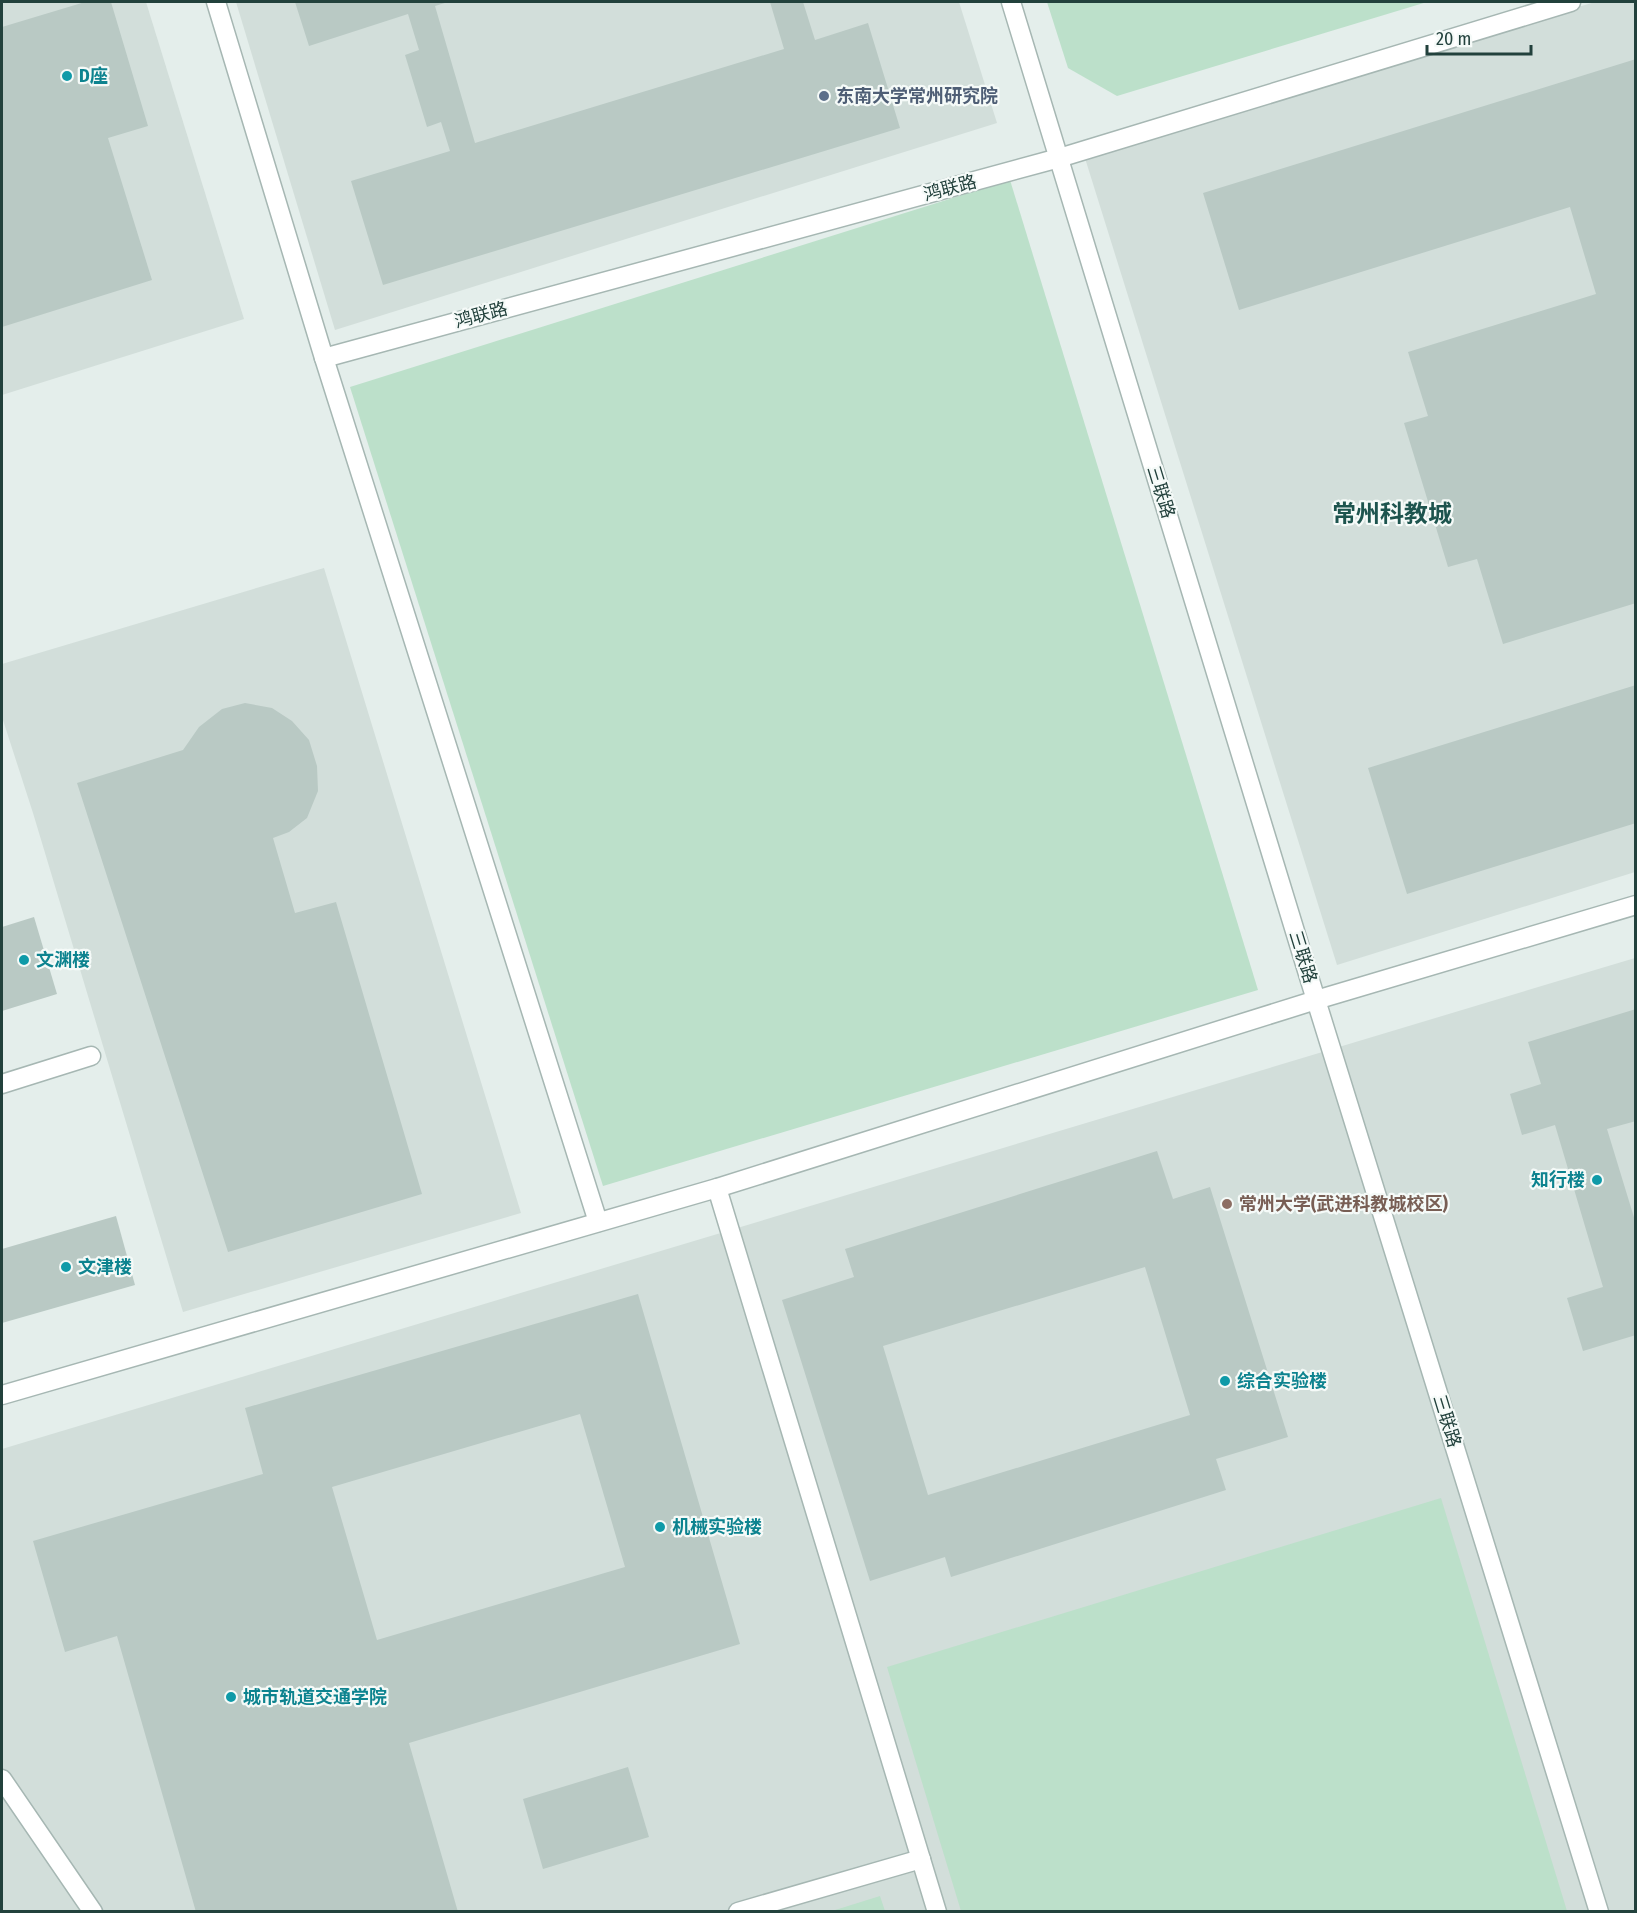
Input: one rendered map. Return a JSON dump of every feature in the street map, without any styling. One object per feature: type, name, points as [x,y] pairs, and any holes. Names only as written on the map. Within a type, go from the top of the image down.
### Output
[{"type":"street","points":[[216,2],[324,358],[598,1222]]},
{"type":"street","name":"三联路","points":[[1011,2],[1316,1000],[1599,1911]]},
{"type":"street","name":"鸿联路","points":[[324,358],[1059,158],[1571,2]]},
{"type":"street","points":[[2,1395],[717,1188],[1316,1000],[1635,905]]},
{"type":"street","points":[[2,1084],[91,1056]]},
{"type":"street","points":[[717,1188],[938,1911]]},
{"type":"street","points":[[2,1779],[93,1911]]},
{"type":"street","points":[[738,1911],[921,1859]]},
{"type":"shaded area","points":[[2,2],[146,2],[244,319],[2,395]]},
{"type":"shaded area","points":[[236,2],[959,2],[997,123],[335,330]]},
{"type":"shaded area","points":[[1595,2],[1635,2],[1635,872],[1337,965],[1084,155]]},
{"type":"shaded area","points":[[324,568],[521,1213],[183,1312],[2,717],[2,664]]},
{"type":"shaded area","name":"常州大学(武进科教城校区)","points":[[1635,958],[1635,1911],[2,1911],[2,1449]]},
{"type":"green space","points":[[1047,2],[1427,2],[1117,96],[1068,68]]},
{"type":"green space","points":[[1010,180],[1258,990],[603,1186],[350,387]]},
{"type":"green space","points":[[1441,1498],[1567,1911],[961,1911],[887,1667]]},
{"type":"green space","points":[[880,1896],[885,1911],[832,1911]]},
{"type":"building","points":[[85,2],[111,2],[148,126],[108,138],[152,280],[2,327],[2,27]]},
{"type":"building","points":[[295,2],[448,2],[435,6],[475,143],[784,49],[770,2],[803,2],[815,40],[868,23],[900,128],[383,285],[351,181],[450,151],[441,122],[427,127],[405,55],[419,50],[408,14],[309,46]]},
{"type":"building","points":[[1636,59],[1636,603],[1503,644],[1477,559],[1448,567],[1404,423],[1428,416],[1408,352],[1596,294],[1570,207],[1239,310],[1203,193]]},
{"type":"building","points":[[1636,685],[1636,823],[1407,894],[1368,768]]},
{"type":"building","points":[[245,703],[272,708],[292,721],[309,740],[317,766],[318,791],[307,818],[289,832],[273,838],[295,913],[336,902],[422,1194],[228,1252],[77,783],[183,750],[199,727],[222,709]]},
{"type":"building","name":"文渊楼","points":[[34,917],[57,994],[2,1011],[2,927]]},
{"type":"building","name":"知行楼","points":[[1636,1009],[1636,1121],[1607,1129],[1636,1224],[1636,1335],[1583,1351],[1567,1298],[1603,1287],[1555,1125],[1522,1135],[1510,1094],[1541,1084],[1528,1042]]},
{"type":"building","name":"综合实验楼","points":[[1157,1151],[1173,1199],[1210,1187],[1288,1437],[1216,1459],[1226,1490],[951,1577],[945,1557],[870,1581],[782,1300],[854,1277],[845,1249]],"holes":[[[1145,1267],[1190,1415],[928,1495],[883,1346]]]},
{"type":"building","name":"文津楼","points":[[116,1216],[135,1285],[2,1323],[2,1249]]},
{"type":"building","points":[[638,1294],[740,1644],[409,1743],[458,1912],[196,1912],[117,1636],[65,1652],[33,1541],[263,1474],[245,1408]],"holes":[[[580,1414],[625,1567],[377,1640],[332,1487]]]},
{"type":"building","points":[[628,1767],[649,1837],[543,1869],[523,1799]]},
{"type":"place","name":"D座","points":[[67,76]]},
{"type":"place","name":"东南大学常州研究院","points":[[824,96]]},
{"type":"place","name":"文渊楼","points":[[24,960]]},
{"type":"place","name":"知行楼","points":[[1597,1180]]},
{"type":"place","name":"常州大学(武进科教城校区)","points":[[1227,1204]]},
{"type":"place","name":"文津楼","points":[[66,1267]]},
{"type":"place","name":"综合实验楼","points":[[1225,1381]]},
{"type":"place","name":"机械实验楼","points":[[660,1527]]},
{"type":"place","name":"城市轨道交通学院","points":[[231,1697]]},
{"type":"district","name":"常州科教城","points":[[1392,514]]}]
